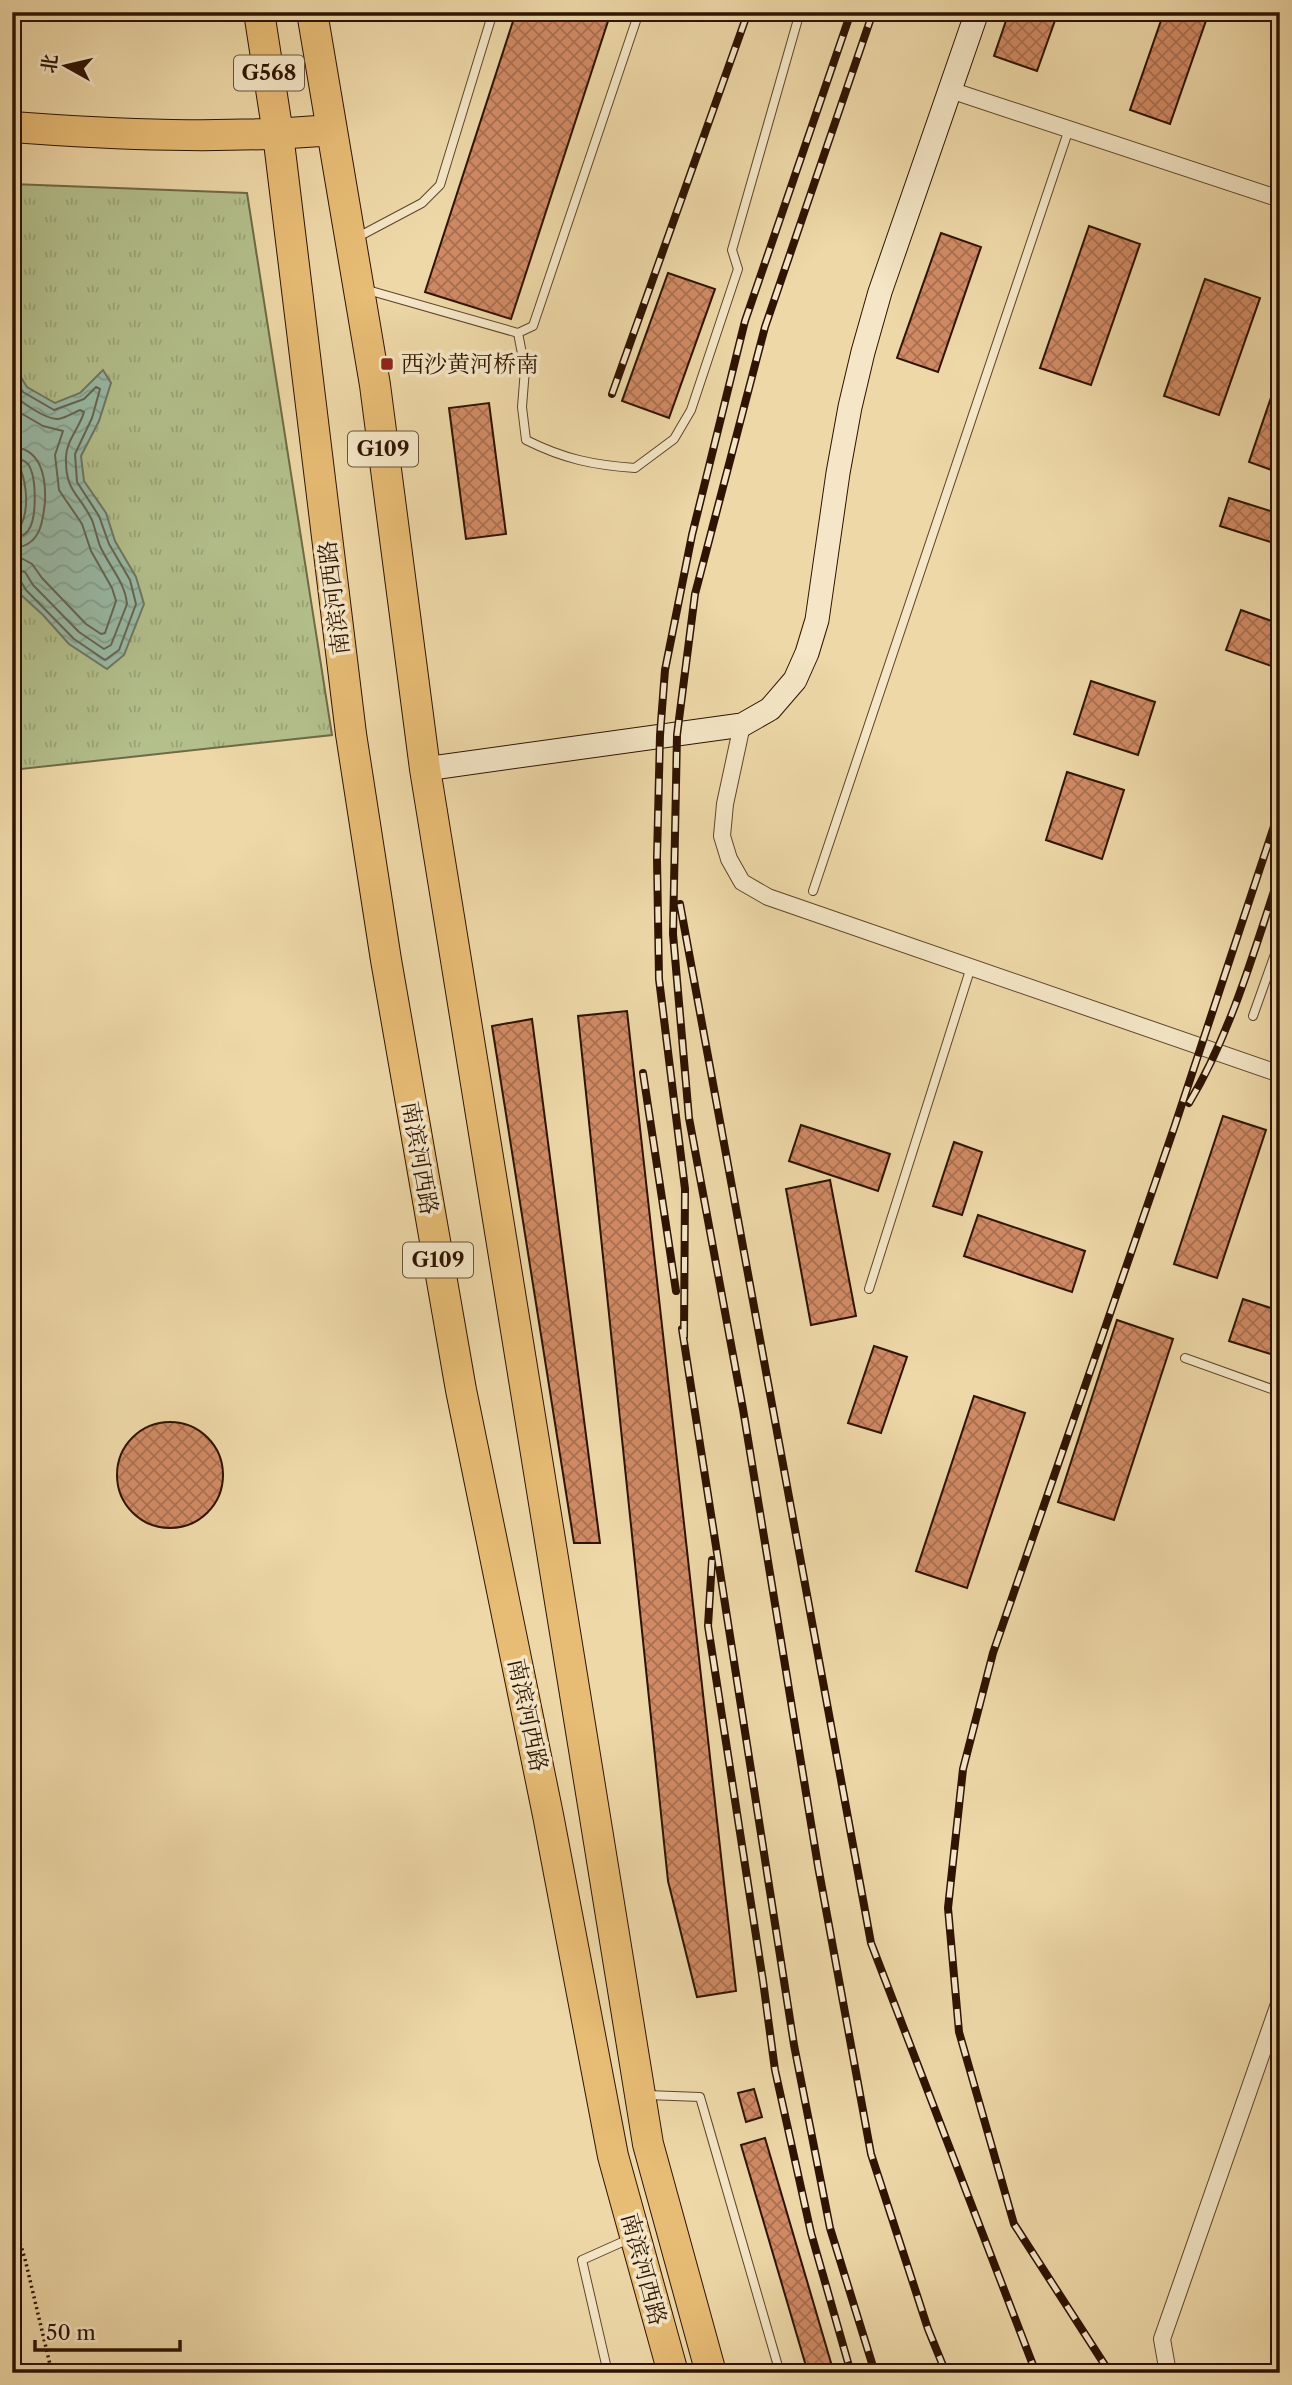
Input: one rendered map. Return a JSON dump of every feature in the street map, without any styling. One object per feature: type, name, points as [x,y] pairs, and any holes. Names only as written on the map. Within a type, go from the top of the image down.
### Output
[{"type":"highway","name":"南滨河西路","points":[[259,12],[278,134],[351,734],[386,960],[461,1390],[548,1815],[631,2150],[711,2373]]},
{"type":"highway","name":"G568","points":[[312,12],[332,130]]},
{"type":"highway","points":[[12,127],[190,136],[332,130]]},
{"type":"highway","name":"G109","points":[[332,130],[375,385],[425,769]]},
{"type":"highway","name":"南滨河西路","points":[[425,769],[641,2095],[631,2150],[635,2236],[673,2373]]},
{"type":"street","points":[[425,769],[742,725],[770,709],[795,680],[817,621],[845,433],[863,352],[880,292],[977,12]]},
{"type":"street","points":[[950,90],[1280,199]]},
{"type":"street","points":[[742,725],[725,804],[722,836],[729,859],[743,882],[768,897],[1280,1074]]},
{"type":"street","points":[[1168,2373],[1162,2339],[1280,2001]]},
{"type":"lane","points":[[351,241],[422,203],[440,185],[493,12]]},
{"type":"lane","points":[[358,288],[518,332],[533,326],[639,12]]},
{"type":"lane","points":[[518,332],[525,369],[522,407],[526,440],[549,452],[597,466],[635,468],[674,439],[691,410],[738,269],[732,250],[800,12]]},
{"type":"lane","points":[[813,891],[1069,129]]},
{"type":"lane","points":[[1253,1016],[1280,940]]},
{"type":"lane","points":[[870,1289],[971,967]]},
{"type":"lane","points":[[1185,1358],[1280,1392]]},
{"type":"lane","points":[[641,2095],[700,2097],[780,2373]]},
{"type":"lane","points":[[608,2373],[582,2260],[635,2236]]},
{"type":"path","points":[[12,2217],[25,2259],[52,2373]]},
{"type":"green space","points":[[12,184],[247,193],[332,735],[12,770]]},
{"type":"water","points":[[12,363],[27,387],[55,403],[80,393],[103,370],[111,383],[99,421],[81,456],[84,481],[106,513],[115,541],[136,577],[144,604],[124,655],[107,669],[69,644],[20,594],[12,578],[12,530],[18,516],[19,487],[12,463]]},
{"type":"building","points":[[516,12],[611,12],[511,319],[425,292]]},
{"type":"building","points":[[1009,12],[1058,12],[1037,71],[994,56]]},
{"type":"building","points":[[1164,12],[1209,12],[1170,124],[1130,110]]},
{"type":"building","points":[[1089,226],[1140,244],[1091,385],[1040,368]]},
{"type":"building","points":[[941,233],[981,247],[938,372],[897,358]]},
{"type":"building","points":[[668,273],[715,289],[669,418],[622,401]]},
{"type":"building","points":[[1205,279],[1260,298],[1219,415],[1164,396]]},
{"type":"building","points":[[1277,380],[1280,380],[1280,473],[1249,462]]},
{"type":"building","points":[[489,403],[506,534],[466,539],[449,408]]},
{"type":"building","points":[[1229,498],[1280,514],[1280,545],[1220,526]]},
{"type":"building","points":[[1241,610],[1280,624],[1280,669],[1226,650]]},
{"type":"building","points":[[1091,681],[1155,702],[1138,755],[1074,734]]},
{"type":"building","points":[[1067,772],[1124,790],[1102,859],[1046,840]]},
{"type":"building","points":[[627,1011],[736,1991],[697,1997],[668,1881],[578,1016]]},
{"type":"building","points":[[532,1019],[600,1543],[574,1543],[492,1026]]},
{"type":"building","points":[[1223,1116],[1266,1130],[1217,1278],[1174,1264]]},
{"type":"building","points":[[801,1125],[890,1154],[878,1191],[789,1161]]},
{"type":"building","points":[[954,1142],[982,1152],[962,1215],[933,1206]]},
{"type":"building","points":[[830,1180],[856,1316],[811,1325],[786,1189]]},
{"type":"building","points":[[978,1215],[1085,1251],[1072,1292],[964,1256]]},
{"type":"building","points":[[1243,1299],[1280,1311],[1280,1357],[1229,1341]]},
{"type":"building","points":[[1117,1320],[1173,1339],[1114,1520],[1058,1502]]},
{"type":"building","points":[[874,1346],[907,1357],[881,1433],[848,1423]]},
{"type":"building","points":[[974,1396],[1025,1413],[967,1588],[916,1571]]},
{"type":"building","points":[[170,1422],[190,1426],[207,1438],[219,1455],[223,1475],[219,1495],[207,1512],[190,1524],[170,1528],[150,1524],[133,1512],[121,1495],[117,1475],[121,1455],[133,1438],[150,1426]]},
{"type":"building","points":[[754,2089],[762,2117],[746,2122],[738,2093]]},
{"type":"building","points":[[765,2138],[834,2373],[808,2373],[741,2145]]},
{"type":"railway","points":[[612,394],[748,12]]},
{"type":"railway","points":[[684,1337],[685,1189],[659,979],[657,858],[660,735],[665,670],[692,535],[745,321],[851,12]]},
{"type":"railway","points":[[873,12],[765,327],[695,594],[677,735],[673,934],[689,1118],[743,1409],[818,1866],[871,2154],[928,2329],[946,2373]]},
{"type":"railway","points":[[1110,2373],[1014,2224],[959,2032],[948,1908],[963,1769],[993,1653],[1174,1128],[1280,808]]},
{"type":"railway","points":[[1189,1103],[1229,1020],[1280,873]]},
{"type":"railway","points":[[680,904],[871,1943],[1036,2373]]},
{"type":"railway","points":[[643,1073],[676,1291]]},
{"type":"railway","points":[[682,1329],[794,2045],[830,2228],[875,2373]]},
{"type":"railway","points":[[712,1560],[708,1626],[775,2070],[811,2233],[851,2373]]},
{"type":"place","name":"西沙黄河桥南","points":[[387,364]]}]
